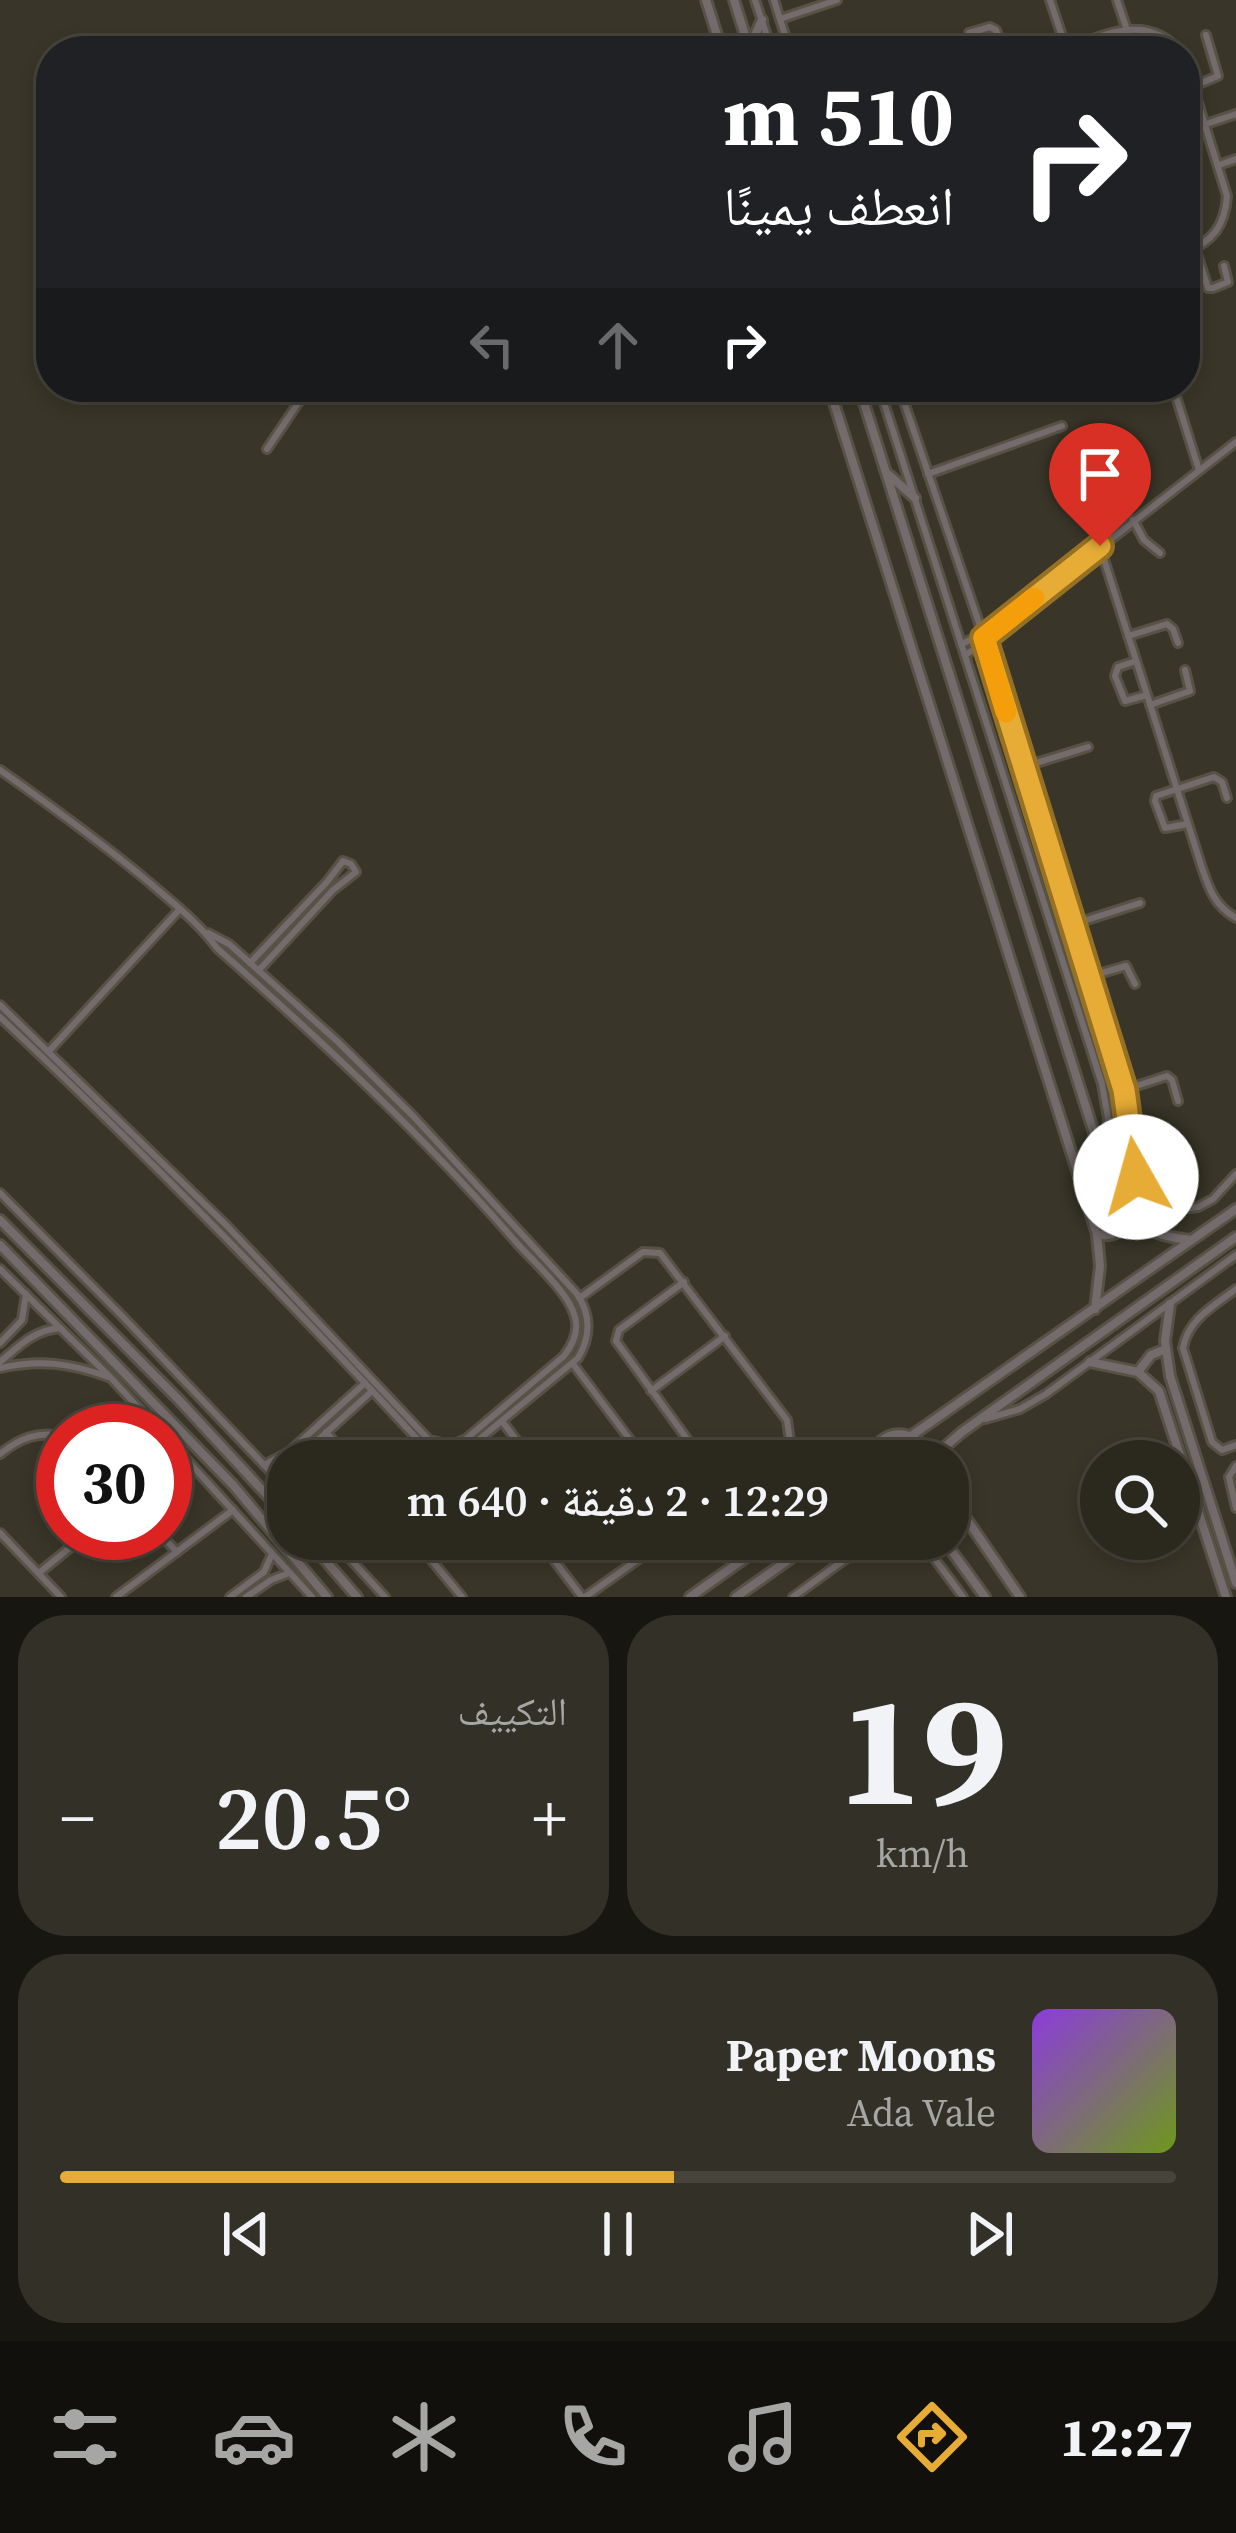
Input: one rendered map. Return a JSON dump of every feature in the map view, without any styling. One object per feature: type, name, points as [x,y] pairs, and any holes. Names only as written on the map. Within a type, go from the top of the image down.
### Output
[{"type":"street","points":[[706,0],[717,36]]},
{"type":"street","points":[[734,0],[746,36]]},
{"type":"street","points":[[755,0],[767,36]]},
{"type":"street","points":[[774,0],[785,36]]},
{"type":"street","points":[[780,19],[837,0]]},
{"type":"street","points":[[1050,0],[1060,36]]},
{"type":"street","points":[[1118,0],[1127,30]]},
{"type":"street","points":[[755,36],[762,20]]},
{"type":"street","points":[[969,33],[990,27],[998,36]]},
{"type":"street","points":[[1108,36],[1150,29],[1164,36]]},
{"type":"street","points":[[1200,84],[1218,76],[1206,34]]},
{"type":"street","points":[[1200,105],[1227,196],[1226,215],[1217,232],[1200,244]]},
{"type":"street","points":[[1206,124],[1236,115]]},
{"type":"street","points":[[1219,165],[1236,160]]},
{"type":"street","points":[[1200,263],[1208,288],[1213,289],[1228,282],[1224,266]]},
{"type":"street","points":[[267,449],[299,402]]},
{"type":"street","points":[[834,402],[1097,1234],[1100,1266],[1095,1309]]},
{"type":"street","points":[[864,402],[1115,1198],[1130,1218],[1158,1235],[1191,1240]]},
{"type":"street","points":[[884,402],[1102,1084],[1108,1118],[1105,1170]]},
{"type":"street","points":[[904,402],[984,638],[1124,1090],[1139,1184],[1150,1197],[1173,1208],[1198,1207],[1219,1194],[1236,1174]]},
{"type":"street","points":[[1178,402],[1199,470]]},
{"type":"street","points":[[928,474],[1062,426]]},
{"type":"street","points":[[965,655],[1236,442]]},
{"type":"street","points":[[888,474],[915,498]]},
{"type":"street","points":[[1081,487],[1211,892],[1236,918]]},
{"type":"street","points":[[1133,520],[1144,541],[1160,554]]},
{"type":"street","points":[[1128,636],[1167,623],[1178,643]]},
{"type":"street","points":[[962,644],[984,638]]},
{"type":"street","points":[[1136,661],[1118,667],[1114,676],[1125,701],[1147,695]]},
{"type":"street","points":[[1150,705],[1188,693],[1191,686],[1185,670]]},
{"type":"street","points":[[1023,766],[1088,747]]},
{"type":"street","points":[[0,770],[73,822],[208,933],[224,940],[298,1005],[413,1116],[580,1298],[588,1328],[573,1364],[479,1440]]},
{"type":"street","points":[[1188,824],[1169,829],[1162,825],[1158,794],[1217,778],[1227,798]]},
{"type":"street","points":[[250,963],[343,861],[351,865],[356,872],[333,890],[259,970]]},
{"type":"street","points":[[1071,925],[1140,903]]},
{"type":"street","points":[[49,1052],[180,909]]},
{"type":"street","points":[[172,1176],[365,1383],[429,1440],[445,1445],[466,1439],[564,1356],[574,1340],[577,1327],[572,1308],[541,1270],[406,1124],[217,948],[208,933]]},
{"type":"street","points":[[1088,977],[1126,966],[1135,984]]},
{"type":"street","points":[[0,1005],[172,1176],[421,1440]]},
{"type":"street","points":[[292,1014],[298,1005]]},
{"type":"street","points":[[0,1017],[100,1106]]},
{"type":"street","points":[[1124,1090],[1167,1076],[1178,1101]]},
{"type":"street","points":[[406,1124],[413,1116]]},
{"type":"street","points":[[0,1192],[267,1468]]},
{"type":"street","points":[[911,1436],[1236,1209]]},
{"type":"street","points":[[1097,1234],[1119,1232],[1130,1218]]},
{"type":"street","points":[[0,1220],[165,1384],[267,1495]]},
{"type":"street","points":[[956,1440],[1236,1237]]},
{"type":"street","points":[[981,1420],[1029,1404],[1090,1362],[1235,1256],[1226,1244]]},
{"type":"street","points":[[0,1245],[243,1496],[327,1597]]},
{"type":"street","points":[[580,1298],[648,1250],[664,1257],[787,1420],[790,1440]]},
{"type":"street","points":[[541,1270],[549,1263]]},
{"type":"street","points":[[0,1269],[135,1404]]},
{"type":"street","points":[[684,1282],[616,1335],[617,1346],[688,1440]]},
{"type":"street","points":[[1236,1289],[1195,1320],[1183,1348],[1212,1442],[1222,1450],[1236,1445]]},
{"type":"street","points":[[0,1343],[22,1320],[26,1294]]},
{"type":"street","points":[[1170,1304],[1166,1349],[1170,1376],[1236,1583]]},
{"type":"street","points":[[0,1365],[32,1336],[60,1328]]},
{"type":"street","points":[[651,1391],[724,1336]]},
{"type":"street","points":[[1138,1372],[1147,1359],[1166,1349]]},
{"type":"street","points":[[0,1365],[52,1362],[111,1378]]},
{"type":"street","points":[[1090,1362],[1138,1372],[1154,1385],[1165,1404],[1226,1597]]},
{"type":"street","points":[[573,1364],[630,1440]]},
{"type":"street","points":[[304,1440],[365,1383]]},
{"type":"street","points":[[317,1440],[376,1390]]},
{"type":"street","points":[[502,1421],[516,1440]]},
{"type":"street","points":[[326,1432],[333,1440]]},
{"type":"street","points":[[880,1440],[896,1434],[917,1440]]},
{"type":"street","points":[[0,1454],[36,1435]]},
{"type":"street","points":[[307,1436],[311,1440]]},
{"type":"street","points":[[192,1465],[267,1548]]},
{"type":"street","points":[[1236,1466],[1229,1486],[1236,1508]]},
{"type":"street","points":[[192,1541],[233,1510]]},
{"type":"street","points":[[969,1521],[1020,1597]]},
{"type":"street","points":[[0,1533],[61,1597]]},
{"type":"street","points":[[38,1573],[54,1560]]},
{"type":"street","points":[[116,1597],[166,1560]]},
{"type":"street","points":[[230,1597],[264,1572],[269,1560]]},
{"type":"street","points":[[277,1560],[312,1597]]},
{"type":"street","points":[[325,1560],[358,1597]]},
{"type":"street","points":[[351,1560],[385,1597]]},
{"type":"street","points":[[431,1560],[462,1597]]},
{"type":"street","points":[[554,1560],[583,1597],[631,1560]]},
{"type":"street","points":[[691,1597],[743,1560]]},
{"type":"street","points":[[736,1597],[788,1560]]},
{"type":"street","points":[[793,1597],[844,1560]]},
{"type":"street","points":[[936,1560],[963,1597]]},
{"type":"street","points":[[958,1560],[985,1597]]},
{"type":"street","points":[[246,1597],[289,1573]]},
{"type":"street","points":[[806,1587],[813,1597]]},
{"type":"slow traffic","points":[[1006,712],[984,638],[1034,598]]},
{"type":"route","points":[[1100,546],[984,638],[1124,1090],[1136,1177]]}]
